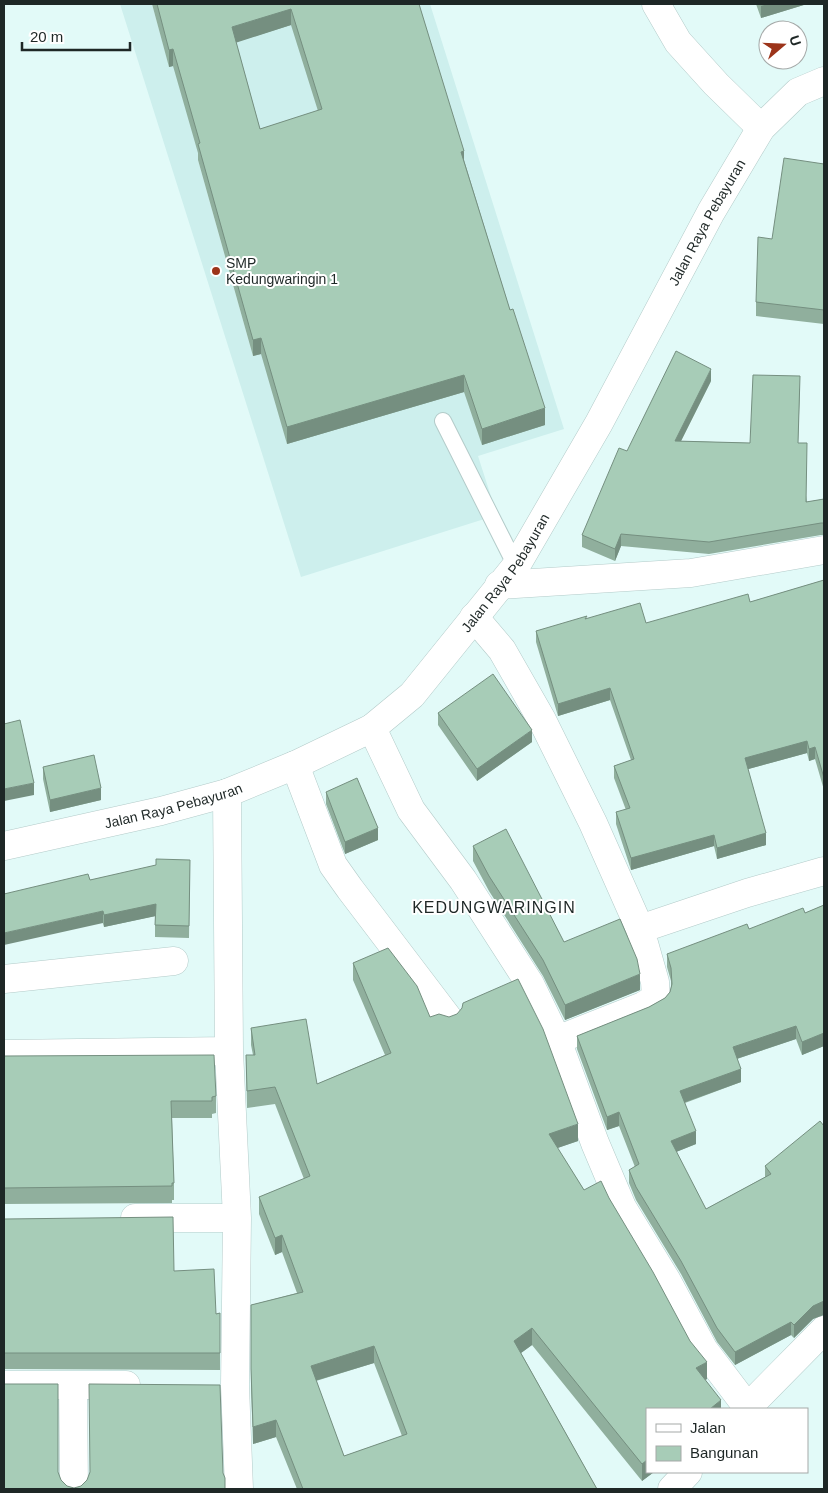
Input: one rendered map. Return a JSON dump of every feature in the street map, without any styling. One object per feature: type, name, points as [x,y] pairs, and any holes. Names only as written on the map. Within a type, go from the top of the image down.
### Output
[{"type":"street","points":[[656,4],[678,42],[716,84],[761,128]]},
{"type":"street","name":"Jalan Raya Pebayuran","points":[[4,846],[227,794],[296,765],[372,728],[412,695],[507,576],[599,423],[711,212],[761,128],[798,92],[824,81]]},
{"type":"street","points":[[507,576],[691,573],[824,550]]},
{"type":"street","points":[[474,618],[502,650],[542,720],[593,823],[640,929],[655,982],[656,998],[643,1006],[557,1040]]},
{"type":"street","points":[[372,728],[411,810],[463,880],[530,984],[557,1040],[595,1143],[622,1208],[667,1281],[704,1350],[747,1408],[824,1330]]},
{"type":"street","points":[[296,765],[333,865],[448,1018]]},
{"type":"street","points":[[227,794],[229,1051],[237,1218],[235,1386],[239,1489]]},
{"type":"street","points":[[640,929],[747,893],[824,871]]},
{"type":"street","points":[[4,979],[174,961]]},
{"type":"street","points":[[4,1054],[229,1051]]},
{"type":"street","points":[[110,1219],[237,1218]]},
{"type":"street","points":[[4,1385],[149,1386]]},
{"type":"street","points":[[73,1385],[74,1489]]},
{"type":"street","points":[[207,1386],[235,1386]]},
{"type":"street","points":[[672,1489],[687,1473]]},
{"type":"lane","points":[[443,421],[507,576]]},
{"type":"shaded area","points":[[120,4],[152,4],[169,66],[216,4],[339,11],[430,4],[564,429],[478,456],[497,515],[301,577]],"holes":[[[198,160],[312,340],[253,356]]]},
{"type":"building","points":[[157,4],[419,4],[464,151],[461,152],[510,310],[513,309],[545,408],[482,429],[464,375],[287,427],[261,338],[253,340],[173,49],[169,50]],"holes":[[[291,9],[322,109],[260,129],[232,27]]]},
{"type":"building","points":[[784,158],[824,164],[824,310],[756,302],[758,237],[772,239]]},
{"type":"building","points":[[676,351],[711,369],[675,441],[750,443],[753,375],[800,376],[798,443],[807,443],[806,502],[824,499],[824,523],[709,542],[621,534],[615,549],[582,535],[619,448],[627,451]]},
{"type":"building","points":[[824,580],[824,778],[815,747],[809,749],[807,741],[745,758],[766,833],[717,848],[714,835],[631,858],[616,812],[630,808],[614,766],[634,759],[610,688],[558,704],[536,631],[640,603],[646,623],[748,594],[750,602]]},
{"type":"building","points":[[493,674],[532,730],[477,769],[438,713]]},
{"type":"building","points":[[20,720],[34,783],[4,789],[4,724]]},
{"type":"building","points":[[94,755],[101,788],[50,800],[43,767]]},
{"type":"building","points":[[357,778],[378,828],[345,842],[326,792]]},
{"type":"building","points":[[506,829],[564,942],[620,919],[637,959],[640,974],[565,1005],[543,960],[489,876],[473,846]]},
{"type":"building","points":[[156,859],[190,860],[189,926],[155,925],[156,904],[104,915],[103,911],[4,933],[4,894],[88,874],[90,880],[156,865]]},
{"type":"building","points":[[824,905],[824,1033],[802,1042],[796,1026],[733,1047],[741,1069],[680,1091],[696,1131],[671,1141],[706,1209],[771,1174],[765,1166],[820,1121],[824,1126],[824,1301],[813,1306],[794,1325],[791,1322],[735,1352],[717,1328],[681,1261],[636,1187],[629,1170],[639,1164],[619,1112],[607,1117],[577,1036],[649,1007],[665,998],[670,992],[672,984],[671,968],[667,954],[747,924],[749,929],[803,908],[805,913]]},
{"type":"building","points":[[388,948],[417,986],[430,1017],[439,1014],[449,1017],[457,1014],[462,1008],[463,1003],[518,979],[543,1029],[578,1124],[549,1134],[584,1190],[601,1181],[690,1341],[707,1362],[696,1368],[721,1400],[711,1408],[646,1408],[646,1461],[642,1464],[532,1328],[514,1341],[597,1489],[303,1489],[276,1420],[253,1427],[251,1305],[303,1292],[282,1235],[275,1238],[259,1197],[310,1176],[275,1087],[247,1091],[246,1055],[255,1055],[251,1028],[306,1019],[317,1084],[391,1053],[353,963]],"holes":[[[374,1346],[407,1434],[344,1456],[311,1366]]]},
{"type":"building","points":[[214,1055],[216,1096],[212,1097],[212,1101],[171,1101],[174,1183],[172,1183],[172,1186],[4,1188],[4,1056]]},
{"type":"building","points":[[173,1217],[174,1271],[214,1269],[216,1314],[220,1313],[220,1353],[4,1353],[4,1219]]},
{"type":"building","points":[[4,1384],[58,1384],[58,1472],[61,1480],[67,1486],[74,1488],[81,1486],[87,1480],[90,1472],[89,1384],[220,1385],[225,1489],[4,1489]]},
{"type":"place","name":"SMP Kedungwaringin 1","points":[[216,271]]},
{"type":"district","name":"KEDUNGWARINGIN","points":[[494,907]]}]
